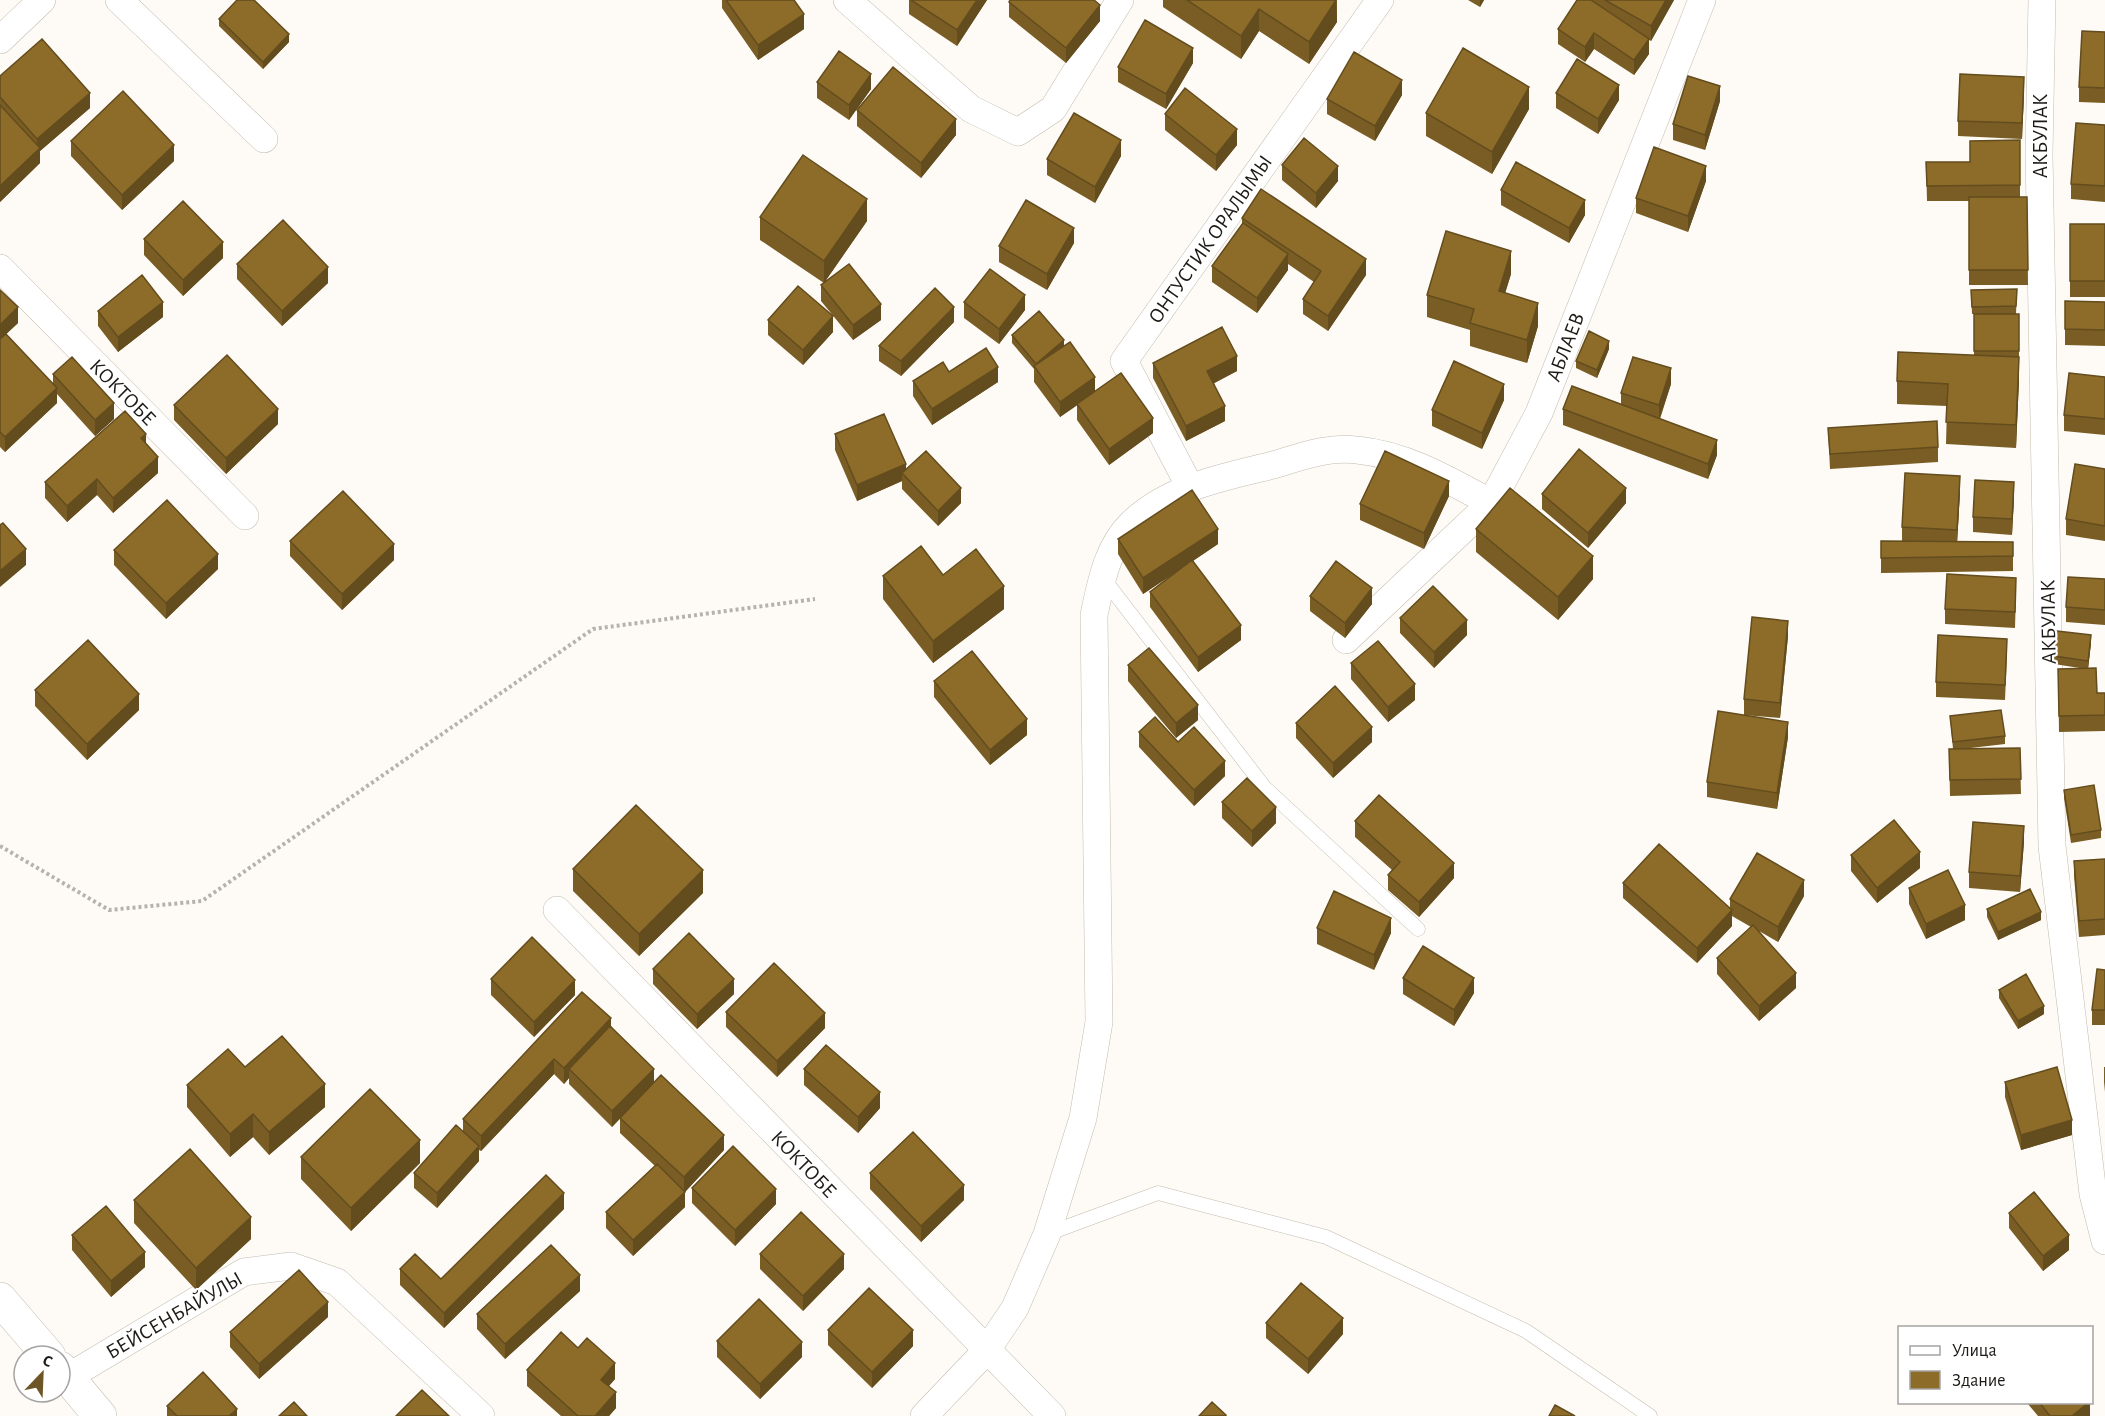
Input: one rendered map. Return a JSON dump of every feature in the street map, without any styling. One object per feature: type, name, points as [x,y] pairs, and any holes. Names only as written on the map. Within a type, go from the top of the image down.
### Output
[{"type":"main road","points":[[0,1299],[39,1344]]},
{"type":"main road","points":[[72,1383],[100,1416]]},
{"type":"street","points":[[0,39],[42,0]]},
{"type":"street","points":[[119,0],[264,139]]},
{"type":"street","points":[[847,0],[971,108],[1018,132],[1053,109],[1120,0]]},
{"type":"street","name":"ОНТУСТИК ОРАЛЫМЫ","points":[[1191,489],[1124,361],[1380,0]]},
{"type":"street","name":"АБЛАЕВ","points":[[1346,640],[1491,503],[1539,413],[1702,0]]},
{"type":"street","name":"АКБУЛАК","points":[[2042,0],[2038,154],[2052,846],[2092,1194],[2105,1241]]},
{"type":"street","name":"КОКТОБЕ","points":[[0,268],[245,516]]},
{"type":"street","points":[[924,1416],[986,1351],[1015,1308],[1047,1234],[1083,1118],[1099,1022],[1094,615],[1102,576],[1112,549],[1131,524],[1159,502],[1205,483],[1327,450],[1357,449],[1409,460],[1491,503]]},
{"type":"street","name":"КОКТОБЕ","points":[[557,910],[1052,1416]]},
{"type":"street","name":"БЕЙСЕНБАЙУЛЫ","points":[[72,1360],[244,1272],[291,1266],[337,1281],[481,1416]]},
{"type":"lane","points":[[1102,576],[1265,788],[1418,929]]},
{"type":"lane","points":[[1047,1234],[1158,1193],[1326,1237],[1526,1331],[1650,1416]]},
{"type":"path","points":[[0,846],[110,910],[202,901],[593,629],[815,599]]},
{"type":"building","points":[[237,0],[254,0],[289,34],[263,62],[219,19]]},
{"type":"building","points":[[726,0],[794,0],[804,14],[758,45]]},
{"type":"building","points":[[911,0],[977,0],[957,30]]},
{"type":"building","points":[[1010,0],[1094,0],[1100,5],[1066,48],[1009,2]]},
{"type":"building","points":[[1187,0],[1336,0],[1309,42],[1259,9],[1241,36]]},
{"type":"building","points":[[1577,0],[1591,0],[1649,39],[1634,60],[1594,33],[1585,47],[1558,29]]},
{"type":"building","points":[[1605,0],[1666,0],[1651,26]]},
{"type":"building","points":[[1145,20],[1193,48],[1166,94],[1118,67]]},
{"type":"building","points":[[2082,31],[2105,32],[2105,88],[2079,87]]},
{"type":"building","points":[[42,39],[90,93],[37,139],[0,97],[0,76]]},
{"type":"building","points":[[1463,48],[1529,87],[1492,152],[1426,113]]},
{"type":"building","points":[[839,51],[871,74],[849,105],[817,82]]},
{"type":"building","points":[[1354,52],[1402,80],[1375,126],[1327,99]]},
{"type":"building","points":[[1577,59],[1619,85],[1598,119],[1556,93]]},
{"type":"building","points":[[893,67],[956,119],[921,163],[857,110]]},
{"type":"building","points":[[1960,74],[2024,77],[2022,123],[1958,121]]},
{"type":"building","points":[[1688,76],[1720,86],[1705,135],[1673,124]]},
{"type":"building","points":[[1185,88],[1237,129],[1216,155],[1165,114]]},
{"type":"building","points":[[123,91],[174,145],[122,195],[71,141]]},
{"type":"building","points":[[0,105],[40,148],[0,186]]},
{"type":"building","points":[[1074,113],[1121,140],[1095,187],[1047,159]]},
{"type":"building","points":[[2076,123],[2105,125],[2105,186],[2071,184]]},
{"type":"building","points":[[1304,138],[1338,166],[1316,193],[1282,165]]},
{"type":"building","points":[[2020,140],[2020,185],[1927,186],[1926,162],[1970,162],[1970,141]]},
{"type":"building","points":[[1654,147],[1706,166],[1688,216],[1636,198]]},
{"type":"building","points":[[803,155],[867,199],[824,261],[760,217]]},
{"type":"building","points":[[1516,162],[1585,200],[1569,228],[1501,190]]},
{"type":"building","points":[[1261,189],[1366,259],[1328,316],[1303,299],[1321,271],[1242,218]]},
{"type":"building","points":[[1969,197],[2027,197],[2028,270],[1969,270]]},
{"type":"building","points":[[1026,200],[1074,228],[1047,274],[999,246]]},
{"type":"building","points":[[183,201],[223,242],[183,280],[144,239]]},
{"type":"building","points":[[283,220],[328,267],[282,311],[237,264]]},
{"type":"building","points":[[1243,223],[1288,254],[1257,298],[1212,266]]},
{"type":"building","points":[[2070,224],[2105,224],[2105,281],[2070,281]]},
{"type":"building","points":[[1446,231],[1511,251],[1499,291],[1538,303],[1527,340],[1470,323],[1474,309],[1427,295]]},
{"type":"building","points":[[849,264],[881,304],[853,325],[821,285]]},
{"type":"building","points":[[990,269],[1025,295],[999,329],[964,302]]},
{"type":"building","points":[[142,275],[163,302],[118,337],[98,311]]},
{"type":"building","points":[[798,286],[833,316],[803,350],[768,320]]},
{"type":"building","points":[[935,288],[954,307],[901,361],[879,346]]},
{"type":"building","points":[[2017,289],[2016,306],[1972,307],[1971,290]]},
{"type":"building","points":[[0,290],[18,307],[0,325]]},
{"type":"building","points":[[2065,301],[2105,302],[2105,330],[2065,329]]},
{"type":"building","points":[[1039,311],[1064,340],[1036,364],[1012,335]]},
{"type":"building","points":[[1974,314],[2019,314],[2019,351],[1974,351]]},
{"type":"building","points":[[1222,327],[1237,356],[1207,371],[1225,406],[1186,426],[1153,363]]},
{"type":"building","points":[[1589,331],[1609,341],[1597,370],[1576,361]]},
{"type":"building","points":[[6,334],[57,388],[5,437],[0,432],[0,339]]},
{"type":"building","points":[[1070,342],[1095,377],[1060,402],[1034,366]]},
{"type":"building","points":[[986,348],[998,367],[932,409],[913,381],[943,362],[949,372]]},
{"type":"building","points":[[1898,352],[2019,357],[2016,425],[1946,422],[1948,384],[1897,381]]},
{"type":"building","points":[[227,355],[278,409],[226,458],[174,405]]},
{"type":"building","points":[[72,357],[114,403],[95,420],[53,374]]},
{"type":"building","points":[[1633,357],[1671,368],[1659,405],[1621,393]]},
{"type":"building","points":[[1454,361],[1504,384],[1482,433],[1432,410]]},
{"type":"building","points":[[1121,373],[1153,418],[1109,449],[1077,404]]},
{"type":"building","points":[[2069,373],[2105,377],[2105,419],[2064,415]]},
{"type":"building","points":[[1572,386],[1717,440],[1708,464],[1563,409]]},
{"type":"building","points":[[125,411],[146,434],[141,438],[158,457],[113,498],[97,479],[67,506],[45,482]]},
{"type":"building","points":[[884,414],[906,464],[857,485],[835,434]]},
{"type":"building","points":[[1937,421],[1938,447],[1830,454],[1828,428]]},
{"type":"building","points":[[1579,449],[1626,488],[1588,533],[1542,494]]},
{"type":"building","points":[[926,451],[961,488],[938,511],[902,473]]},
{"type":"building","points":[[1385,451],[1449,481],[1424,533],[1360,504]]},
{"type":"building","points":[[2075,464],[2105,469],[2105,526],[2066,519]]},
{"type":"building","points":[[1905,473],[1960,476],[1957,530],[1902,527]]},
{"type":"building","points":[[1975,480],[2014,482],[2012,519],[1973,517]]},
{"type":"building","points":[[1510,488],[1593,556],[1558,597],[1476,529]]},
{"type":"building","points":[[1192,490],[1218,529],[1143,578],[1118,539]]},
{"type":"building","points":[[343,491],[394,544],[342,594],[290,541]]},
{"type":"building","points":[[167,500],[218,554],[166,603],[114,550]]},
{"type":"building","points":[[3,523],[26,549],[0,571],[0,525]]},
{"type":"building","points":[[1881,541],[2013,542],[2013,556],[1881,558]]},
{"type":"building","points":[[921,546],[943,575],[976,549],[1004,586],[933,641],[883,576]]},
{"type":"building","points":[[1192,560],[1241,625],[1198,657],[1150,592]]},
{"type":"building","points":[[1336,561],[1372,588],[1345,623],[1310,596]]},
{"type":"building","points":[[1947,574],[2016,578],[2015,612],[1945,609]]},
{"type":"building","points":[[2068,577],[2105,579],[2105,610],[2066,607]]},
{"type":"building","points":[[1433,586],[1467,620],[1434,652],[1400,618]]},
{"type":"building","points":[[1752,617],[1788,621],[1780,703],[1744,699]]},
{"type":"building","points":[[2057,631],[2091,635],[2088,661],[2054,656]]},
{"type":"building","points":[[1938,635],[2007,639],[2005,685],[1936,682]]},
{"type":"building","points":[[88,640],[139,694],[87,744],[35,690]]},
{"type":"building","points":[[1378,641],[1415,684],[1388,707],[1351,663]]},
{"type":"building","points":[[1149,648],[1198,705],[1176,723],[1128,665]]},
{"type":"building","points":[[972,651],[1027,719],[990,750],[934,681]]},
{"type":"building","points":[[2096,668],[2097,693],[2105,693],[2105,715],[2059,716],[2058,669]]},
{"type":"building","points":[[1335,686],[1372,727],[1333,763],[1296,723]]},
{"type":"building","points":[[2001,710],[2005,736],[1953,742],[1950,716]]},
{"type":"building","points":[[1718,711],[1788,722],[1777,793],[1707,782]]},
{"type":"building","points":[[1155,717],[1178,742],[1194,727],[1225,761],[1194,790],[1139,732]]},
{"type":"building","points":[[2020,748],[2021,779],[1950,780],[1949,749]]},
{"type":"building","points":[[1247,778],[1276,807],[1252,831],[1222,802]]},
{"type":"building","points":[[2094,785],[2101,830],[2071,835],[2064,790]]},
{"type":"building","points":[[1379,795],[1454,863],[1419,902],[1388,875],[1400,862],[1355,821]]},
{"type":"building","points":[[636,805],[703,870],[639,934],[573,869]]},
{"type":"building","points":[[1894,820],[1920,852],[1877,888],[1851,855]]},
{"type":"building","points":[[1973,822],[2024,826],[2020,876],[1969,872]]},
{"type":"building","points":[[1659,844],[1732,910],[1697,948],[1623,883]]},
{"type":"building","points":[[1757,853],[1804,880],[1778,927],[1730,899]]},
{"type":"building","points":[[2105,859],[2105,919],[2079,921],[2074,861]]},
{"type":"building","points":[[1948,870],[1965,905],[1926,924],[1909,888]]},
{"type":"building","points":[[2030,889],[2041,912],[1998,932],[1987,909]]},
{"type":"building","points":[[1334,891],[1391,918],[1374,955],[1317,928]]},
{"type":"building","points":[[1753,925],[1796,973],[1759,1006],[1717,958]]},
{"type":"building","points":[[689,933],[734,979],[697,1014],[653,969]]},
{"type":"building","points":[[532,937],[575,980],[534,1022],[491,979]]},
{"type":"building","points":[[1423,946],[1474,978],[1454,1010],[1403,978]]},
{"type":"building","points":[[774,963],[825,1013],[777,1061],[726,1012]]},
{"type":"building","points":[[2097,969],[2105,970],[2105,1010],[2092,1010]]},
{"type":"building","points":[[2026,974],[2044,1006],[2018,1021],[1999,990]]},
{"type":"building","points":[[582,992],[611,1018],[564,1068],[554,1059],[481,1136],[463,1119]]},
{"type":"building","points":[[610,1026],[654,1069],[612,1111],[569,1069]]},
{"type":"building","points":[[282,1036],[325,1084],[269,1132],[253,1114],[230,1134],[187,1085],[228,1049],[245,1067]]},
{"type":"building","points":[[826,1045],[880,1092],[858,1117],[804,1069]]},
{"type":"building","points":[[2057,1067],[2072,1120],[2021,1135],[2005,1082]]},
{"type":"building","points":[[661,1075],[724,1135],[684,1177],[620,1118]]},
{"type":"building","points":[[370,1089],[420,1140],[351,1208],[301,1157]]},
{"type":"building","points":[[456,1125],[479,1146],[437,1193],[414,1173]]},
{"type":"building","points":[[913,1132],[964,1185],[921,1226],[870,1173]]},
{"type":"building","points":[[733,1146],[776,1189],[735,1230],[692,1188]]},
{"type":"building","points":[[190,1149],[251,1217],[196,1268],[134,1200]]},
{"type":"building","points":[[657,1164],[685,1192],[633,1240],[606,1212]]},
{"type":"building","points":[[546,1175],[564,1193],[444,1313],[400,1269],[415,1254],[441,1279]]},
{"type":"building","points":[[2034,1192],[2069,1235],[2043,1256],[2009,1213]]},
{"type":"building","points":[[106,1206],[145,1252],[111,1281],[72,1235]]},
{"type":"building","points":[[801,1212],[844,1254],[803,1296],[760,1254]]},
{"type":"building","points":[[551,1245],[580,1275],[505,1344],[477,1314]]},
{"type":"building","points":[[299,1270],[328,1302],[259,1364],[230,1332]]},
{"type":"building","points":[[1301,1283],[1343,1318],[1308,1359],[1266,1323]]},
{"type":"building","points":[[869,1288],[913,1330],[872,1372],[828,1330]]},
{"type":"building","points":[[759,1299],[802,1342],[760,1384],[717,1341]]},
{"type":"building","points":[[561,1332],[578,1348],[587,1338],[615,1363],[601,1380],[616,1392],[595,1416],[578,1416],[527,1370]]},
{"type":"building","points":[[203,1372],[237,1409],[229,1416],[177,1416],[167,1406]]},
{"type":"building","points":[[422,1390],[449,1416],[396,1416]]},
{"type":"building","points":[[294,1402],[307,1416],[279,1416]]},
{"type":"building","points":[[1212,1402],[1226,1415],[1226,1416],[1199,1416]]},
{"type":"building","points":[[2041,1404],[2087,1404],[2072,1416],[2050,1416]]},
{"type":"building","points":[[1555,1405],[1575,1416],[1549,1416]]}]
